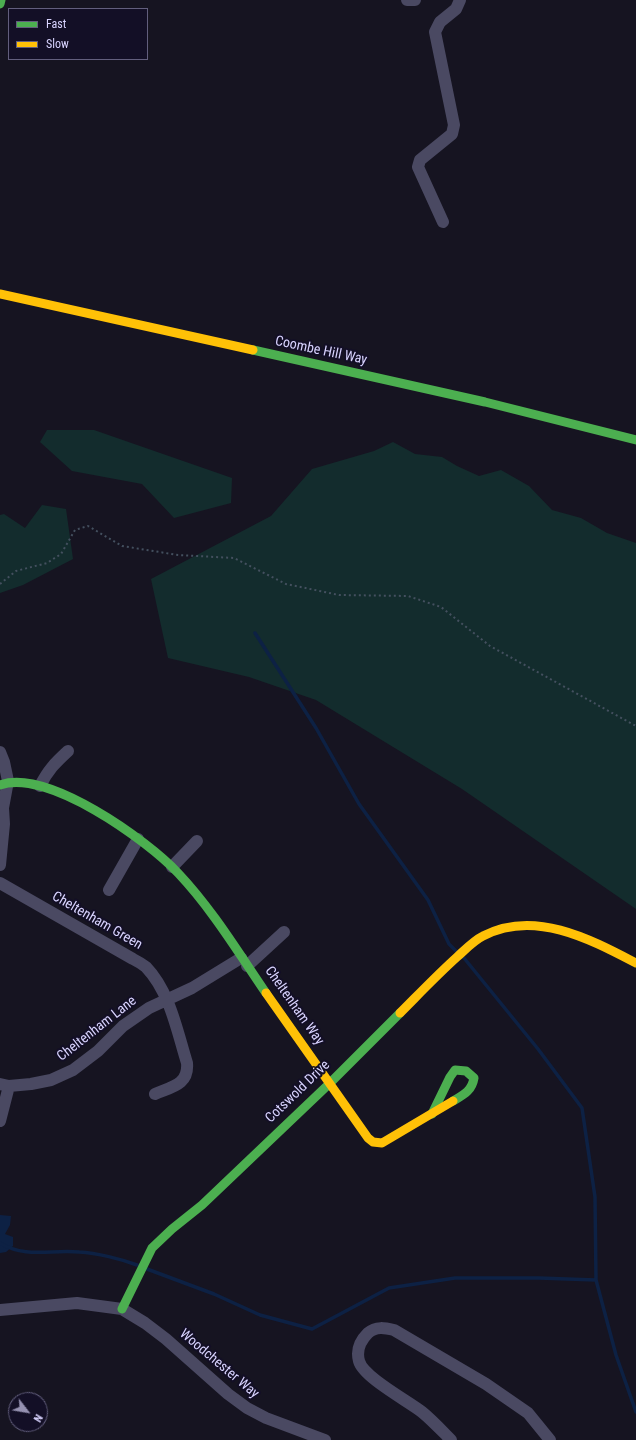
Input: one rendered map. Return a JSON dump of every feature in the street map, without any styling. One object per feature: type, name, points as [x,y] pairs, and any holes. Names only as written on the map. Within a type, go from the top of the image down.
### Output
[{"type":"street","points":[[0,4],[1,0]]},
{"type":"street","points":[[407,0],[415,0]]},
{"type":"street","points":[[443,222],[418,167],[420,160],[452,134],[454,125],[435,32],[440,22],[456,9],[460,0]]},
{"type":"street","name":"Coombe Hill Way","points":[[0,294],[477,400],[636,440]]},
{"type":"street","points":[[40,786],[46,773],[52,765],[68,751]]},
{"type":"street","points":[[0,752],[4,783],[4,824],[0,865]]},
{"type":"street","name":"Cheltenham Way","points":[[4,783],[17,781],[40,786],[86,805],[138,839],[163,858],[185,880],[214,917],[329,1084],[368,1138],[373,1142],[382,1143],[432,1114],[468,1092],[473,1086],[474,1078],[469,1072],[462,1069],[455,1070],[432,1114]]},
{"type":"street","points":[[109,890],[138,839]]},
{"type":"street","points":[[172,867],[197,841]]},
{"type":"street","name":"Cheltenham Green","points":[[0,883],[79,927],[145,967],[156,981],[167,999],[187,1063],[188,1072],[186,1077],[180,1082],[155,1094]]},
{"type":"street","name":"Cotswold Drive","points":[[122,1309],[152,1248],[159,1240],[202,1205],[329,1084],[450,963],[483,935],[506,926],[528,924],[543,925],[595,942],[636,963]]},
{"type":"street","name":"Cheltenham Way","points":[[244,962],[284,932]]},
{"type":"street","name":"Cheltenham Lane","points":[[0,1122],[4,1085],[31,1084],[51,1080],[73,1070],[98,1050],[123,1026],[149,1008],[244,962]]},
{"type":"street","points":[[0,1310],[78,1304],[122,1309]]},
{"type":"street","name":"Woodchester Way","points":[[122,1309],[145,1323],[166,1339],[228,1394],[248,1408],[266,1418],[325,1440]]},
{"type":"street","points":[[451,1440],[422,1412],[368,1373],[359,1362],[358,1351],[362,1340],[370,1332],[383,1327],[394,1330],[486,1384],[528,1413],[550,1440]]},
{"type":"path","points":[[0,584],[16,571],[47,562],[61,554],[75,530],[88,526],[122,546],[178,555],[234,558],[286,584],[339,595],[408,596],[441,607],[490,646],[636,726]]},
{"type":"green space","points":[[47,430],[94,430],[232,478],[231,503],[174,518],[142,484],[72,471],[40,442]]},
{"type":"green space","points":[[393,442],[415,454],[442,457],[479,476],[501,470],[529,486],[552,510],[581,518],[607,533],[636,543],[636,909],[462,789],[316,700],[249,677],[168,658],[151,579],[271,516],[312,469],[374,451]]},
{"type":"green space","points":[[42,505],[66,509],[73,559],[23,585],[0,593],[0,515],[4,514],[25,528]]},
{"type":"water","points":[[0,1215],[11,1216],[10,1225],[5,1234],[13,1237],[13,1246],[6,1252],[0,1253]]},
{"type":"waterway","points":[[255,633],[316,728],[359,804],[428,900],[449,944],[456,951]]},
{"type":"waterway","points":[[464,958],[538,1049],[582,1108],[595,1197],[596,1280],[616,1355],[636,1412]]},
{"type":"waterway","points":[[0,1243],[20,1251],[69,1251],[86,1253],[109,1257],[137,1265]]},
{"type":"waterway","points":[[147,1269],[214,1294],[260,1315],[312,1329],[389,1288],[455,1278],[596,1280]]},
{"type":"traffic: fast","points":[[0,4],[1,0]]},
{"type":"traffic: fast","points":[[253,350],[485,402],[636,440]]},
{"type":"traffic: fast","points":[[0,785],[20,783],[43,787],[69,797],[95,810],[144,843],[178,873],[202,901],[266,993]]},
{"type":"traffic: fast","points":[[122,1309],[152,1248],[172,1229],[202,1205],[329,1084],[400,1013]]},
{"type":"traffic: fast","points":[[432,1114],[455,1070],[466,1071],[474,1078],[473,1082],[466,1092],[453,1101]]},
{"type":"traffic: slow","points":[[0,294],[253,350]]},
{"type":"traffic: slow","points":[[400,1013],[472,943],[479,938],[502,928],[522,925],[542,926],[561,930],[600,945],[636,963]]},
{"type":"traffic: slow","points":[[266,993],[368,1138],[373,1142],[382,1143],[453,1101]]}]
